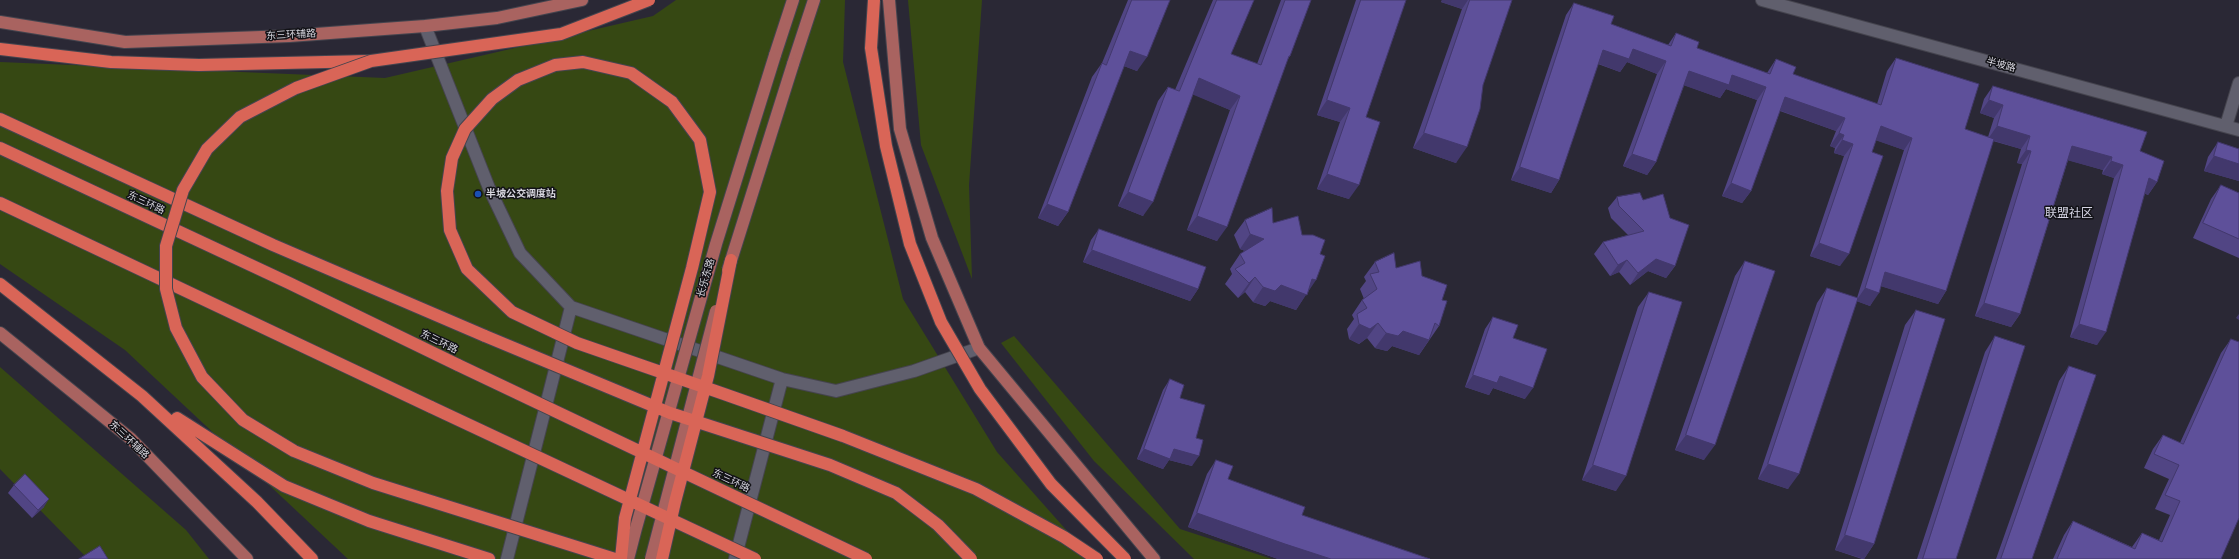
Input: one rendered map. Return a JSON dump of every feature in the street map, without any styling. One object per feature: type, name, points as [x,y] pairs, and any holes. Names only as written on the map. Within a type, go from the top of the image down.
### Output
[{"type":"highway","points":[[0,49],[111,62],[199,65],[371,61],[561,34],[649,0]]},
{"type":"highway","points":[[874,0],[871,48],[886,146],[910,244],[942,322],[980,389],[1051,484],[1125,559]]},
{"type":"highway","points":[[371,61],[296,88],[240,117],[207,149],[183,190],[166,246],[166,289],[176,328],[202,377],[243,420],[294,451],[373,483],[615,559]]},
{"type":"highway","points":[[621,559],[625,518],[664,374],[666,366],[692,268],[710,192],[700,140],[672,102],[631,73],[583,62],[554,66],[518,80],[492,99],[465,129],[452,158],[447,191],[450,230],[467,269],[512,312],[578,343],[658,371],[665,374],[843,436],[976,489],[1064,537],[1097,559]]},
{"type":"highway","points":[[0,119],[273,245],[485,336],[670,413],[830,465],[896,493],[938,525],[971,559]]},
{"type":"highway","name":"东三环路","points":[[0,148],[289,283],[866,559]]},
{"type":"highway","points":[[0,203],[755,559]]},
{"type":"highway","points":[[662,559],[675,502],[708,376],[731,260]]},
{"type":"highway","points":[[0,284],[142,396],[257,502],[312,559]]},
{"type":"highway","points":[[142,396],[284,486],[369,521],[489,559]]},
{"type":"main road","name":"东三环辅路","points":[[0,22],[125,42],[289,36],[426,26],[497,18],[582,0]]},
{"type":"main road","name":"长乐东路","points":[[628,559],[716,244],[794,0]]},
{"type":"main road","name":"长乐东路","points":[[651,559],[703,358],[731,260],[814,0]]},
{"type":"main road","points":[[889,0],[900,130],[932,238],[979,348],[1154,559]]},
{"type":"main road","name":"东三环辅路","points":[[0,333],[131,440],[247,559]]},
{"type":"street","name":"半坡路","points":[[1762,0],[2239,130]]},
{"type":"street","points":[[426,26],[489,188],[520,253],[571,307],[782,379],[836,391],[914,371],[979,348]]},
{"type":"street","points":[[2226,126],[2239,83]]},
{"type":"street","points":[[507,559],[571,307]]},
{"type":"street","points":[[735,559],[782,379]]},
{"type":"green space","points":[[676,0],[845,0],[843,62],[903,299],[997,452],[1092,559],[348,559],[125,350],[0,264],[0,62],[385,78],[653,16]]},
{"type":"green space","points":[[908,0],[982,0],[969,185],[972,279],[921,145]]},
{"type":"green space","points":[[1014,336],[1180,529],[1272,559],[1194,559],[1094,461],[1001,343]]},
{"type":"green space","points":[[0,367],[186,530],[209,559],[88,559],[0,469]]},
{"type":"building","points":[[1132,0],[1170,0],[1147,57],[1130,51],[1068,212],[1047,204],[1102,63],[1106,65]]},
{"type":"building","points":[[1217,0],[1254,0],[1231,54],[1261,65],[1285,0],[1311,0],[1227,227],[1197,216],[1240,96],[1199,78],[1153,202],[1128,192],[1168,87],[1179,91]]},
{"type":"building","points":[[1361,0],[1406,0],[1366,117],[1380,122],[1359,185],[1327,174],[1350,108],[1327,100]]},
{"type":"building","points":[[1470,0],[1512,0],[1483,85],[1480,109],[1467,147],[1424,133]]},
{"type":"building","points":[[1574,3],[1614,16],[1611,24],[1671,46],[1676,33],[1699,42],[1697,48],[1770,74],[1776,59],[1796,67],[1793,74],[1881,105],[1896,58],[1979,84],[1965,129],[1994,139],[1946,291],[1885,272],[1879,293],[1865,288],[1912,138],[1881,126],[1872,152],[1883,156],[1849,254],[1819,243],[1853,144],[1842,140],[1844,135],[1839,133],[1845,118],[1785,97],[1751,191],[1731,183],[1766,87],[1732,75],[1729,85],[1689,71],[1656,162],[1632,154],[1666,61],[1633,49],[1629,59],[1603,50],[1559,180],[1520,167]]},
{"type":"building","points":[[1993,86],[2147,132],[2140,151],[2164,161],[2157,182],[2149,178],[2106,332],[2079,324],[2123,165],[2111,161],[2112,157],[2072,146],[2020,314],[1984,303],[2031,151],[2026,150],[2030,136],[1997,126],[2003,105],[1989,100]]},
{"type":"building","points":[[2218,142],[2239,149],[2239,164],[2214,156]]},
{"type":"building","points":[[2221,185],[2239,193],[2239,239],[2203,223]]},
{"type":"building","points":[[1640,193],[1643,200],[1663,194],[1670,218],[1689,225],[1675,266],[1656,259],[1638,273],[1627,260],[1618,265],[1603,242],[1644,231],[1619,206],[1617,197]]},
{"type":"building","points":[[1272,208],[1273,223],[1298,216],[1302,235],[1313,235],[1325,240],[1320,254],[1325,256],[1316,280],[1312,279],[1307,295],[1281,285],[1275,291],[1263,287],[1255,277],[1249,283],[1235,269],[1245,263],[1240,254],[1264,239],[1250,234],[1245,220]]},
{"type":"building","points":[[1099,229],[1206,267],[1198,289],[1092,250]]},
{"type":"building","points":[[1394,253],[1396,268],[1420,261],[1422,276],[1447,285],[1442,300],[1447,301],[1439,326],[1435,323],[1429,340],[1403,331],[1398,336],[1386,333],[1378,323],[1370,329],[1359,324],[1357,314],[1367,308],[1362,300],[1377,289],[1370,274],[1379,272],[1375,262]]},
{"type":"building","points":[[1745,261],[1775,271],[1715,445],[1686,435]]},
{"type":"building","points":[[1827,288],[1858,298],[1799,474],[1768,464]]},
{"type":"building","points":[[1649,292],[1682,302],[1626,476],[1593,465]]},
{"type":"building","points":[[1916,310],[1945,319],[1874,544],[1845,535]]},
{"type":"building","points":[[1493,317],[1518,325],[1513,338],[1547,349],[1533,388],[1500,376],[1497,383],[1473,375]]},
{"type":"building","points":[[1995,336],[2025,346],[1956,559],[1923,559]]},
{"type":"building","points":[[2231,339],[2239,342],[2239,518],[2221,559],[2057,559],[2073,521],[2135,549],[2142,533],[2162,542],[2180,501],[2165,495],[2179,465],[2154,454],[2163,435],[2183,444]]},
{"type":"building","points":[[2069,366],[2096,375],[2032,559],[2001,559]]},
{"type":"building","points":[[1170,379],[1184,385],[1180,398],[1205,405],[1196,438],[1203,440],[1199,456],[1174,449],[1170,459],[1144,449]]},
{"type":"building","points":[[1216,460],[1233,466],[1228,479],[1305,507],[1302,515],[1430,559],[1331,559],[1197,513]]},
{"type":"building","points":[[25,474],[49,499],[38,510],[14,485]]},
{"type":"building","points":[[100,546],[108,559],[79,559]]},
{"type":"place","name":"半坡公交调度站","points":[[478,194]]},
{"type":"district","name":"联盟社区","points":[[2069,214]]}]
